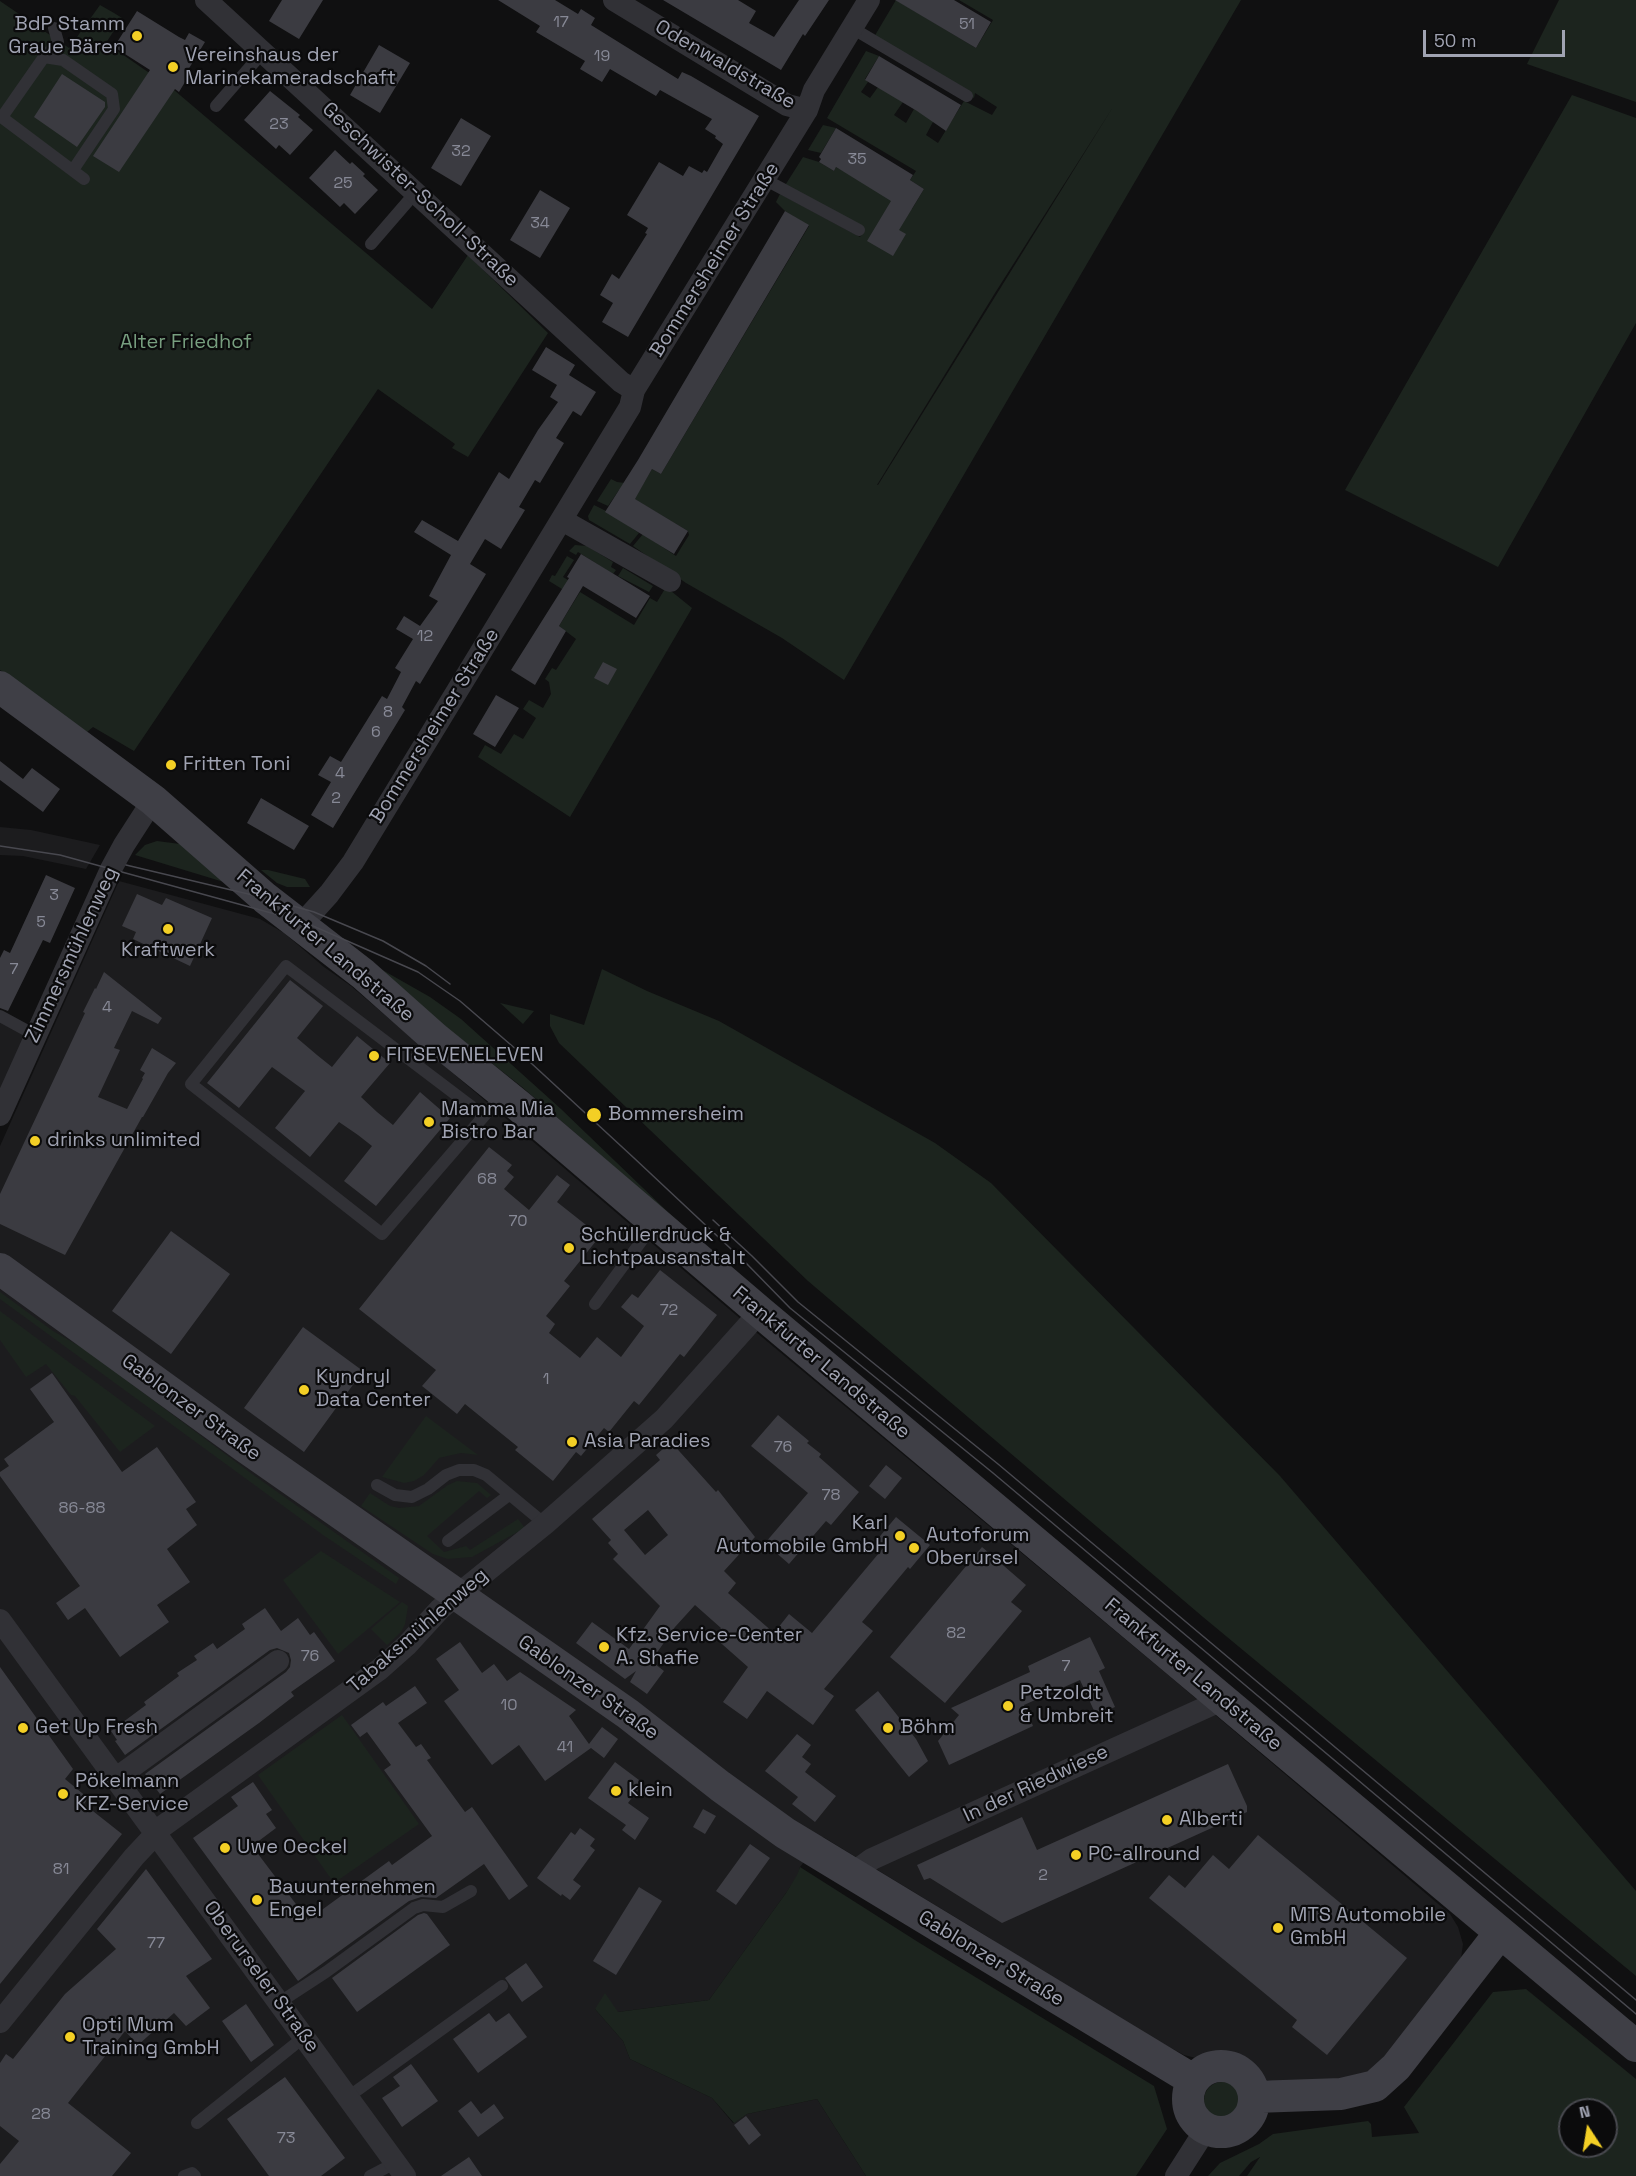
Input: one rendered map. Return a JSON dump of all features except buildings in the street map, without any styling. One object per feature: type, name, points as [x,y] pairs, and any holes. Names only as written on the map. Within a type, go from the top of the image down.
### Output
[{"type":"main road","name":"Frankfurter Landstraße","points":[[0,687],[153,800],[300,926],[363,974],[435,1038],[504,1093],[760,1312],[1636,2046]]},
{"type":"main road","name":"Gablonzer Straße","points":[[0,1269],[244,1446],[628,1714],[776,1827],[1193,2080]]},
{"type":"main road","points":[[1255,2097],[1341,2094],[1375,2086],[1396,2067],[1500,1933]]},
{"type":"main road","points":[[1226,2066],[1236,2069],[1247,2078],[1255,2097],[1250,2117],[1237,2128],[1221,2132],[1206,2129],[1194,2119],[1188,2106],[1193,2080],[1208,2068],[1226,2066]]},
{"type":"street","name":"Geschwister-Scholl-Straße","points":[[206,0],[621,382],[634,390]]},
{"type":"street","name":"Odenwaldstraße","points":[[614,0],[787,105],[807,110]]},
{"type":"street","name":"Bommersheimer Straße","points":[[300,926],[324,900],[353,862],[630,407],[634,390],[807,110],[814,90],[869,0]]},
{"type":"street","points":[[562,520],[670,581]]},
{"type":"street","name":"Zimmersmühlenweg","points":[[0,1115],[115,862],[153,800]]},
{"type":"street","name":"Tabaksmühlenweg","points":[[0,2022],[134,1857],[163,1826],[380,1669],[407,1645],[440,1609],[545,1524],[664,1419],[760,1312]]},
{"type":"street","name":"Oberurseler Straße","points":[[0,1620],[400,2170]]},
{"type":"street","points":[[115,1779],[278,1661]]},
{"type":"street","name":"In der Riedwiese","points":[[854,1876],[872,1859],[1222,1700]]},
{"type":"street","points":[[1176,2176],[1206,2129]]},
{"type":"lane","points":[[852,27],[967,96]]},
{"type":"lane","points":[[54,28],[58,42],[44,57],[1,116],[84,179]]},
{"type":"lane","points":[[216,106],[263,52]]},
{"type":"lane","points":[[44,57],[63,60],[112,94],[114,108],[73,170]]},
{"type":"lane","points":[[764,179],[859,230]]},
{"type":"lane","points":[[371,244],[416,192]]},
{"type":"lane","points":[[484,1116],[286,966],[191,1084],[382,1234],[504,1093]]},
{"type":"lane","points":[[0,1016],[35,1035]]},
{"type":"lane","points":[[595,1304],[655,1223]]},
{"type":"lane","points":[[376,1485],[395,1496],[412,1497],[428,1489],[446,1475],[459,1470],[474,1470],[486,1475],[545,1524]]},
{"type":"lane","points":[[448,1541],[509,1495]]},
{"type":"lane","points":[[280,2002],[326,1972],[414,1908],[423,1905],[443,1907],[471,1892]]},
{"type":"lane","points":[[348,2097],[502,1986]]},
{"type":"lane","points":[[196,2123],[304,2037]]},
{"type":"lane","points":[[370,2176],[400,2170]]},
{"type":"lane","points":[[184,2176],[192,2173],[195,2176]]},
{"type":"shaded area","points":[[0,827],[31,830],[100,845],[86,869],[23,856],[0,855]]},
{"type":"shaded area","points":[[119,881],[260,919],[284,933],[324,967],[351,986],[757,1333],[1167,1674],[1450,1914],[1458,1927],[1463,1944],[1461,1958],[1378,2067],[1363,2079],[1278,2083],[1263,2079],[1245,2064],[1231,2059],[1200,2059],[1184,2055],[1073,1995],[988,1937],[823,1837],[709,2000],[618,2012],[595,2009],[623,2041],[630,2059],[712,2098],[733,2123],[747,2114],[817,2099],[866,2176],[0,2176],[0,1146]]},
{"type":"shaded area","points":[[0,1016],[35,1035],[0,1094]]},
{"type":"green space","points":[[896,0],[976,48],[993,20],[959,0],[1241,0],[844,680],[782,638],[686,583],[633,546],[643,534],[676,556],[689,535],[688,531],[619,490],[608,506],[597,501],[611,479],[625,483],[639,491],[652,469],[661,474],[809,226],[785,211],[776,202],[780,194],[860,237],[865,230],[784,187],[803,157],[819,162],[834,171],[836,167],[912,209],[924,189],[910,180],[916,171],[827,118],[866,51],[879,56],[865,79],[868,82],[861,92],[870,98],[878,87],[903,102],[894,115],[906,123],[914,109],[934,120],[926,135],[938,143],[964,101],[992,115],[997,107],[975,93],[974,98],[874,37]],"holes":[[[1113,107],[878,485],[995,293]]]},
{"type":"green space","points":[[1559,0],[1636,0],[1636,102],[1527,64]]},
{"type":"green space","name":"Alter Friedhof","points":[[0,1],[69,48],[100,5],[114,13],[122,18],[106,43],[174,90],[432,309],[468,255],[548,333],[468,457],[452,448],[455,444],[378,389],[134,751],[93,727],[87,732],[0,670]]},
{"type":"green space","points":[[1572,95],[1636,118],[1636,323],[1498,567],[1345,490]]},
{"type":"green space","points":[[823,125],[836,128],[821,153],[808,150]]},
{"type":"green space","points":[[594,505],[639,533],[630,544],[589,520],[588,516]]},
{"type":"green space","points":[[575,545],[587,546],[613,562],[611,567],[616,570],[613,574],[578,552],[576,555],[569,551]]},
{"type":"green space","points":[[567,556],[574,560],[563,577],[581,588],[575,597],[549,581],[552,575],[555,576]]},
{"type":"green space","points":[[623,568],[653,586],[649,592],[618,576]]},
{"type":"green space","points":[[666,587],[692,608],[570,817],[478,757],[485,745],[501,754],[514,734],[523,739],[536,718],[523,709],[529,700],[543,708],[551,694],[549,682],[545,679],[552,668],[556,670],[576,639],[559,626],[580,592],[634,625],[650,598],[657,602]]},
{"type":"green space","points":[[157,841],[180,844],[227,883],[135,855],[145,845]]},
{"type":"green space","points":[[261,870],[305,879],[310,887],[287,887],[277,883]]},
{"type":"green space","points":[[379,968],[430,997],[461,1019],[561,1109],[669,1213],[739,1275],[522,1087],[424,1010]]},
{"type":"green space","points":[[602,969],[647,991],[719,1021],[935,1143],[991,1183],[1280,1476],[1636,1891],[1636,1976],[1203,1617],[808,1281],[559,1043],[550,1026],[550,1014],[584,1025]]},
{"type":"green space","points":[[500,1003],[534,1011],[523,1024]]},
{"type":"green space","points":[[0,1292],[53,1331],[86,1350],[252,1474],[399,1578],[396,1584],[323,1535],[0,1299]]},
{"type":"green space","points":[[0,1311],[155,1426],[120,1452],[46,1364],[26,1377],[0,1340]]},
{"type":"green space","points":[[426,1416],[478,1455],[461,1453],[439,1458],[424,1475],[414,1481],[404,1483],[382,1477]]},
{"type":"green space","points":[[457,1481],[477,1483],[491,1495],[487,1498],[479,1491],[427,1536],[444,1552],[466,1546],[470,1550],[518,1519],[525,1528],[472,1557],[448,1559],[433,1554],[361,1506],[370,1493],[390,1506],[399,1508],[419,1506]]},
{"type":"green space","points":[[321,1551],[400,1602],[338,1654],[283,1580]]},
{"type":"green space","points":[[402,1602],[408,1606],[405,1624],[401,1632],[387,1645],[371,1629]]},
{"type":"green space","points":[[342,1715],[419,1824],[334,1883],[258,1775]]},
{"type":"green space","points":[[800,1867],[1154,2086],[1167,2129],[1136,2176],[866,2176],[817,2099],[747,2114],[734,2123],[712,2098],[630,2059],[623,2041],[595,2009],[605,1993],[618,2012],[709,2000],[786,1893]]},
{"type":"green space","points":[[1526,1989],[1636,2079],[1636,2176],[1247,2176],[1260,2157],[1251,2162],[1239,2176],[1208,2176],[1220,2163],[1259,2144],[1273,2134],[1368,2121],[1371,2124],[1372,2137],[1419,2133],[1404,2107],[1493,1992]]},
{"type":"green space","points":[[1222,2082],[1235,2087],[1240,2100],[1235,2113],[1222,2118],[1209,2113],[1204,2100],[1209,2087]]},
{"type":"tram line","points":[[0,846],[60,855],[304,922],[418,972],[460,1001],[634,1158],[746,1263],[790,1308],[993,1473],[1636,2014]]},
{"type":"tram line","points":[[126,865],[314,912],[383,941],[426,966],[450,984]]},
{"type":"tram line","points":[[713,1220],[798,1302],[998,1464],[1636,2000]]},
{"type":"place","name":"BdP Stamm Graue Bären","points":[[137,36]]},
{"type":"place","name":"Vereinshaus der Marinekameradschaft","points":[[173,67]]},
{"type":"place","name":"Fritten Toni","points":[[171,765]]},
{"type":"place","name":"Kraftwerk","points":[[168,929]]},
{"type":"place","name":"FITSEVENELEVEN","points":[[374,1056]]},
{"type":"place","name":"Bommersheim","points":[[594,1115]]},
{"type":"place","name":"Mamma Mia Bistro Bar","points":[[429,1122]]},
{"type":"place","name":"drinks unlimited","points":[[35,1141]]},
{"type":"place","name":"Schüllerdruck & Lichtpausanstalt","points":[[569,1248]]},
{"type":"place","name":"Kyndryl Data Center","points":[[304,1390]]},
{"type":"place","name":"Asia Paradies","points":[[572,1442]]},
{"type":"place","name":"Karl Automobile GmbH","points":[[900,1536]]},
{"type":"place","name":"Autoforum Oberursel","points":[[914,1548]]},
{"type":"place","name":"Kfz. Service-Center A. Shafie","points":[[604,1647]]},
{"type":"place","name":"Petzoldt & Umbreit","points":[[1008,1706]]},
{"type":"place","name":"Get Up Fresh","points":[[23,1728]]},
{"type":"place","name":"Böhm","points":[[888,1728]]},
{"type":"place","name":"klein","points":[[616,1791]]},
{"type":"place","name":"Pökelmann KFZ-Service","points":[[63,1794]]},
{"type":"place","name":"Alberti","points":[[1167,1820]]},
{"type":"place","name":"Uwe Oeckel","points":[[225,1848]]},
{"type":"place","name":"PC-allround","points":[[1076,1855]]},
{"type":"place","name":"Bauunternehmen Engel","points":[[257,1900]]},
{"type":"place","name":"MTS Automobile GmbH","points":[[1278,1928]]},
{"type":"place","name":"Opti Mum Training GmbH","points":[[70,2037]]}]
